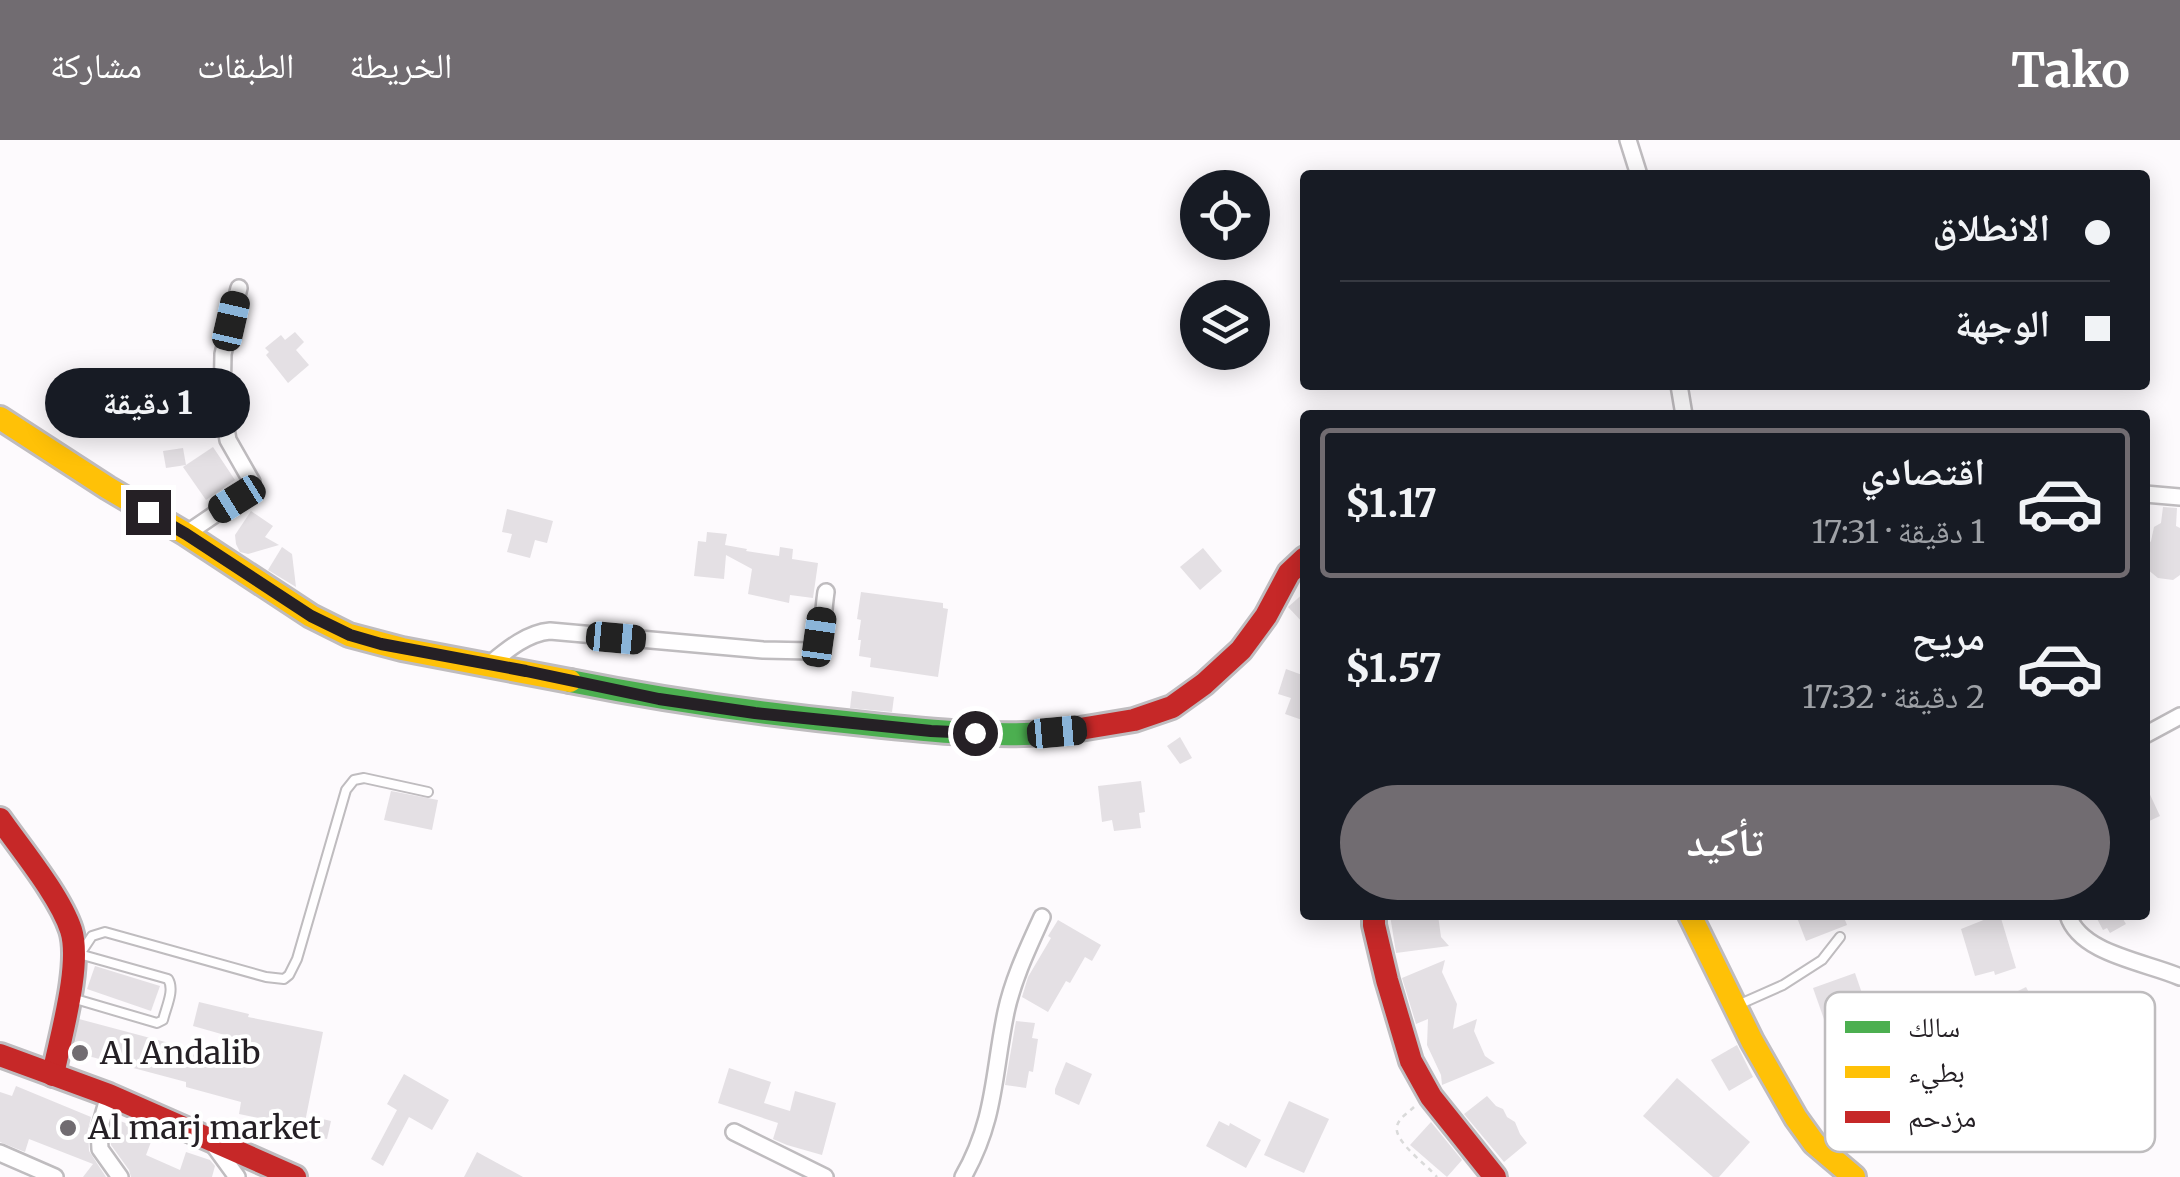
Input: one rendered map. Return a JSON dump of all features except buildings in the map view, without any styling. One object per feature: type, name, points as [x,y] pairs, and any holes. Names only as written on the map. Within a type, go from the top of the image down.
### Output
[{"type":"street","points":[[1628,140],[1638,170]]},
{"type":"street","points":[[186,534],[249,492],[252,486],[228,440],[222,405],[224,354],[239,288]]},
{"type":"street","points":[[0,418],[311,616],[350,635],[402,649],[659,699],[755,713],[931,731],[1028,735],[1134,720],[1172,707],[1240,650],[1266,616],[1288,573],[1300,562]]},
{"type":"street","points":[[2150,494],[2180,497]]},
{"type":"street","points":[[490,664],[538,633],[550,631],[811,651],[819,637],[826,592]]},
{"type":"street","points":[[2150,732],[2180,716]]},
{"type":"street","points":[[0,819],[63,910],[77,953],[53,1075]]},
{"type":"street","points":[[963,1177],[985,1131],[1007,1007],[1042,918]]},
{"type":"street","points":[[1374,920],[1404,1043],[1430,1097],[1495,1177]]},
{"type":"street","points":[[1692,920],[1752,1041],[1796,1118],[1814,1143],[1854,1177]]},
{"type":"street","points":[[2069,920],[2083,938],[2102,949],[2180,977]]},
{"type":"street","points":[[7,1059],[109,1095],[296,1177]]},
{"type":"street","points":[[109,1095],[99,1130],[100,1149],[120,1177]]},
{"type":"street","points":[[734,1132],[825,1177]]},
{"type":"street","points":[[210,1141],[237,1177]]},
{"type":"street","points":[[0,1152],[56,1177]]},
{"type":"lane","points":[[68,997],[153,1022],[160,1022],[164,1016],[171,986],[168,979],[77,953],[92,936],[105,932],[266,978],[284,979],[297,959],[346,790],[354,780],[364,778],[428,792]]},
{"type":"lane","points":[[1736,1006],[1822,960],[1840,937]]},
{"type":"path","points":[[1430,1097],[1418,1101],[1400,1120],[1396,1132],[1398,1140],[1437,1177]]},
{"type":"traffic: fast","points":[[570,681],[717,706],[889,727],[988,734],[1062,732]]},
{"type":"traffic: slow","points":[[0,418],[311,616],[349,635],[570,681]]},
{"type":"traffic: slow","points":[[1692,920],[1752,1041],[1796,1118],[1814,1143],[1854,1177]]},
{"type":"traffic: jam","points":[[1062,732],[1134,720],[1172,707],[1241,650],[1266,616],[1289,573],[1300,563]]},
{"type":"traffic: jam","points":[[0,819],[49,888],[71,930],[72,982],[53,1075]]},
{"type":"traffic: jam","points":[[1374,920],[1411,1061],[1431,1097],[1495,1177]]},
{"type":"traffic: jam","points":[[0,1055],[109,1095],[295,1177]]},
{"type":"place","name":"Al Andalib","points":[[80,1053]]},
{"type":"place","name":"Al marj market","points":[[68,1128]]},
{"type":"route","points":[[148,512],[311,616],[350,635],[381,644],[659,699],[755,713],[975,733]]}]
